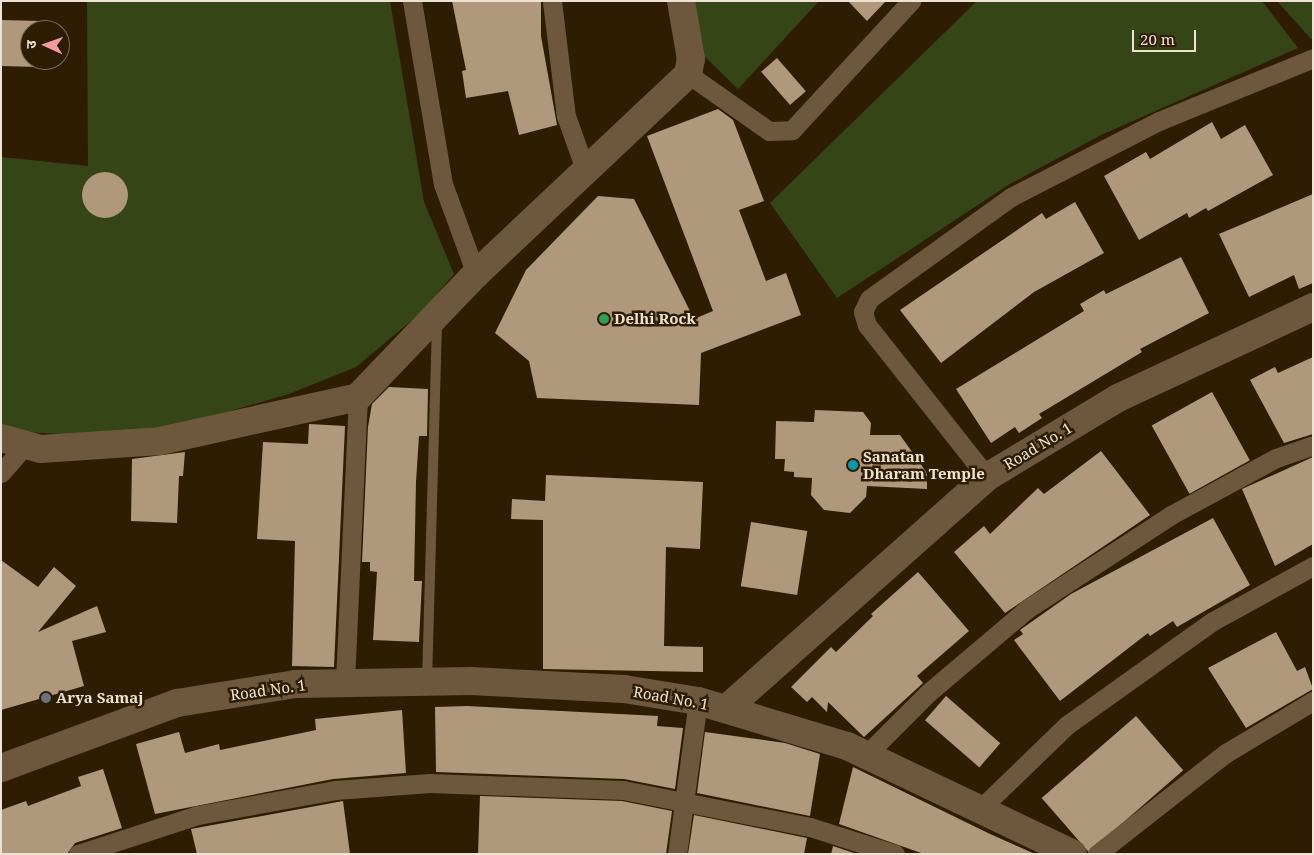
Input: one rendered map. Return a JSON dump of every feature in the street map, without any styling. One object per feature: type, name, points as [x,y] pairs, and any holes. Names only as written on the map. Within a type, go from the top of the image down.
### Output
[{"type":"street","points":[[412,1],[443,184],[476,274]]},
{"type":"street","points":[[552,1],[566,116],[585,169]]},
{"type":"street","points":[[1,474],[13,441],[41,449],[160,441],[358,397],[476,274],[585,169],[688,74],[691,58],[681,1]]},
{"type":"street","points":[[688,74],[769,131],[792,130],[911,1]]},
{"type":"street","points":[[987,477],[867,326],[863,312],[869,299],[1011,197],[1159,121],[1313,58]]},
{"type":"street","name":"Road No. 1","points":[[1,768],[177,703],[295,684],[471,681],[624,690],[698,701],[726,709],[987,477],[1118,398],[1313,307]]},
{"type":"street","points":[[345,682],[358,397]]},
{"type":"street","points":[[866,755],[928,693],[1028,609],[1171,516],[1276,458],[1313,445]]},
{"type":"street","points":[[980,809],[1067,725],[1213,621],[1313,566]]},
{"type":"street","points":[[676,854],[686,801],[698,701]]},
{"type":"street","points":[[1097,854],[1226,753],[1313,701]]},
{"type":"street","points":[[726,709],[866,755],[1073,854]]},
{"type":"street","points":[[78,854],[198,815],[334,790],[439,783],[623,790],[810,827],[895,854]]},
{"type":"lane","points":[[427,683],[437,315]]},
{"type":"green space","points":[[87,1],[390,1],[424,202],[454,274],[423,311],[356,367],[289,394],[138,438],[1,431],[1,157],[88,166]]},
{"type":"green space","points":[[687,1],[819,1],[738,89],[696,48]]},
{"type":"green space","points":[[977,1],[1262,1],[1298,48],[1101,135],[1008,185],[837,298],[770,203]]},
{"type":"green space","points":[[1277,1],[1313,1],[1313,38],[1311,39]]},
{"type":"building","points":[[452,1],[541,1],[541,36],[557,125],[519,135],[508,91],[466,98],[462,71],[466,70]]},
{"type":"building","points":[[848,1],[886,1],[867,21]]},
{"type":"building","points":[[1,20],[20,20],[20,66],[1,66]]},
{"type":"building","points":[[777,58],[806,91],[790,105],[761,72]]},
{"type":"building","points":[[718,109],[733,120],[764,201],[739,210],[766,281],[786,273],[801,315],[701,353],[699,405],[537,398],[529,361],[495,333],[526,270],[598,196],[634,199],[694,319],[713,311],[647,136]]},
{"type":"building","points":[[1212,122],[1221,139],[1245,125],[1273,175],[1208,211],[1206,208],[1189,218],[1187,213],[1139,240],[1104,176],[1146,152],[1150,159]]},
{"type":"building","points":[[105,172],[118,176],[124,182],[128,195],[124,208],[118,214],[105,218],[92,214],[86,208],[82,195],[86,182],[92,176]]},
{"type":"building","points":[[1313,194],[1313,283],[1299,289],[1294,275],[1249,297],[1219,234]]},
{"type":"building","points":[[1075,202],[1104,253],[1034,292],[941,363],[900,310],[1042,213],[1046,219]]},
{"type":"building","points":[[1181,257],[1209,313],[1140,349],[1142,352],[1039,414],[1042,418],[1019,433],[1015,427],[991,443],[956,389],[1084,311],[1080,304],[1104,290],[1106,294]]},
{"type":"building","points":[[1313,357],[1313,434],[1284,443],[1250,380],[1275,367],[1278,373]]},
{"type":"building","points":[[389,387],[428,389],[427,436],[419,436],[416,482],[414,581],[422,581],[419,642],[373,640],[377,572],[370,571],[370,562],[362,562],[368,427],[372,404]]},
{"type":"building","points":[[1212,392],[1250,460],[1189,494],[1152,425]]},
{"type":"building","name":"Sanatan Dharam Temple","points":[[815,410],[863,412],[871,423],[870,435],[900,435],[927,473],[927,489],[867,486],[866,497],[850,513],[824,510],[811,495],[812,478],[794,477],[794,472],[784,471],[785,459],[775,459],[776,421],[814,422]]},
{"type":"building","points":[[309,424],[345,426],[334,667],[292,666],[295,541],[257,539],[263,442],[308,444]]},
{"type":"building","points":[[1101,451],[1150,515],[1005,613],[954,552],[984,526],[990,534],[1038,488],[1044,494]]},
{"type":"building","points":[[185,452],[183,476],[179,476],[177,523],[131,521],[132,459]]},
{"type":"building","points":[[1313,457],[1313,544],[1275,566],[1242,489]]},
{"type":"building","points":[[546,475],[703,482],[700,549],[666,547],[664,646],[703,647],[703,672],[543,669],[543,520],[511,519],[512,499],[545,501]]},
{"type":"building","points":[[1213,518],[1250,585],[1177,627],[1173,621],[1150,636],[1148,633],[1060,701],[1014,640],[1023,634],[1020,630],[1071,594]]},
{"type":"building","points":[[751,522],[807,531],[797,595],[741,586]]},
{"type":"building","points":[[1,560],[38,587],[54,567],[76,586],[38,632],[97,606],[106,632],[72,641],[84,686],[1,710]]},
{"type":"building","points":[[918,572],[969,631],[917,676],[923,683],[864,737],[828,702],[827,712],[812,697],[807,702],[791,687],[831,647],[836,652],[873,616],[871,614]]},
{"type":"building","points":[[1276,632],[1297,671],[1305,667],[1313,689],[1246,728],[1208,668]]},
{"type":"building","points":[[946,696],[1000,743],[979,767],[925,720]]},
{"type":"building","points":[[467,706],[658,716],[657,726],[683,728],[675,789],[624,779],[436,772],[435,707]]},
{"type":"building","points":[[402,710],[406,773],[333,779],[155,814],[136,744],[179,732],[185,753],[219,744],[220,750],[316,730],[315,719]]},
{"type":"building","points":[[1136,716],[1183,770],[1089,852],[1042,798]]},
{"type":"building","points":[[705,732],[785,743],[820,754],[810,816],[697,793]]},
{"type":"building","points":[[853,767],[1035,854],[924,854],[839,824]]},
{"type":"building","points":[[103,769],[122,828],[75,843],[67,854],[1,854],[1,810],[26,801],[28,806],[81,786],[78,777]]},
{"type":"building","points":[[480,796],[622,801],[672,811],[666,854],[478,854]]},
{"type":"building","points":[[343,801],[350,854],[197,854],[191,829]]},
{"type":"building","points":[[694,815],[807,838],[804,854],[688,854]]},
{"type":"building","points":[[833,846],[857,854],[831,854]]},
{"type":"place","name":"Delhi Rock","points":[[604,319]]},
{"type":"place","name":"Sanatan Dharam Temple","points":[[853,465]]},
{"type":"place","name":"Arya Samaj","points":[[46,698]]}]
